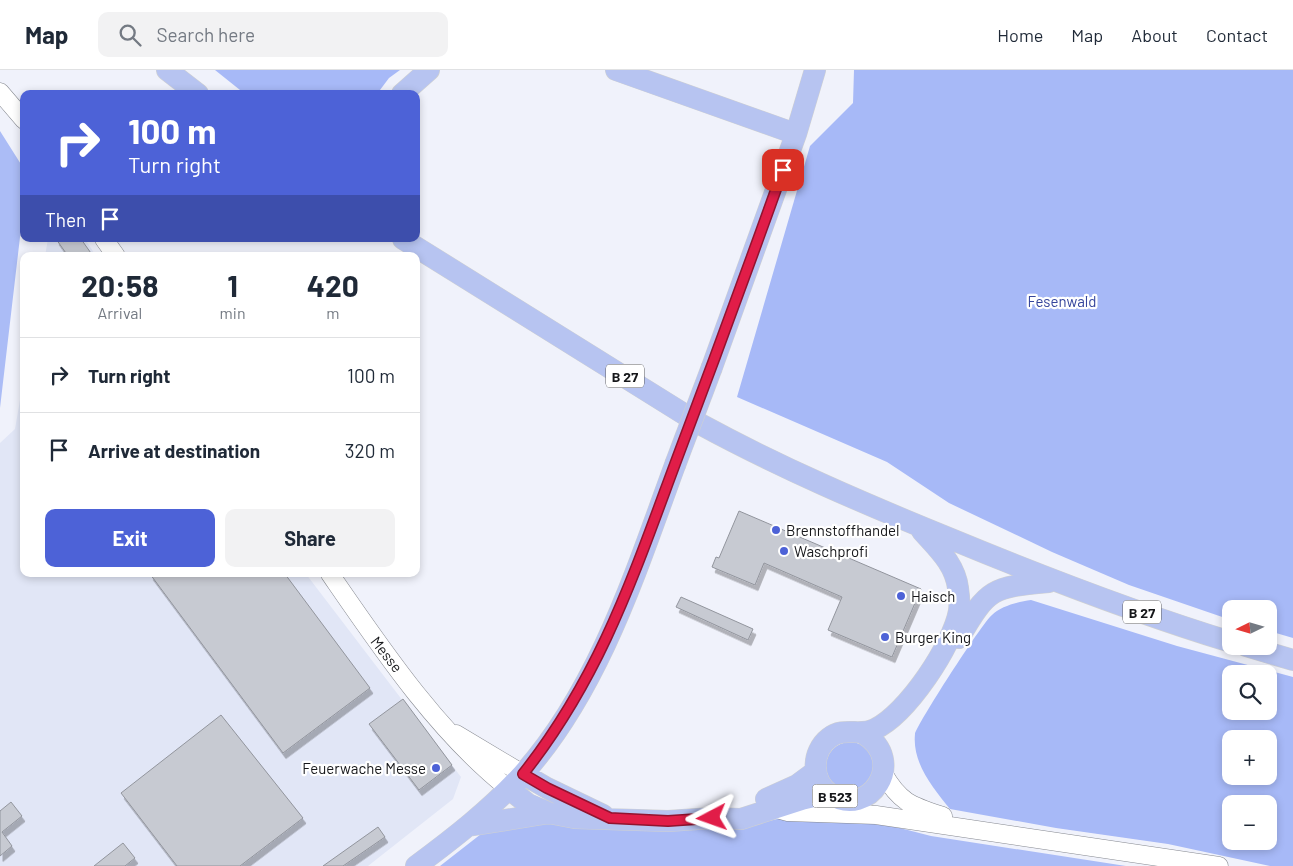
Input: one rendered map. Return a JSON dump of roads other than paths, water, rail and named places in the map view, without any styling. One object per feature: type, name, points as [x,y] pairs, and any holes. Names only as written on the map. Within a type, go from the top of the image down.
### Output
[{"type":"main road","points":[[167,70],[193,90]]},
{"type":"main road","points":[[406,90],[429,70]]},
{"type":"main road","points":[[616,70],[796,134]]},
{"type":"main road","points":[[416,866],[468,826],[523,774],[547,744],[586,681],[618,616],[712,368],[796,134],[815,70]]},
{"type":"main road","name":"B 27","points":[[408,242],[700,424],[818,482],[917,526],[1052,581],[1222,639]]},
{"type":"main road","points":[[883,764],[872,739],[864,734],[890,720],[911,698],[938,659],[954,628],[959,610],[958,587],[952,565],[917,526]]},
{"type":"main road","points":[[883,764],[890,738],[937,677],[977,608],[990,595],[1007,586],[1052,581]]},
{"type":"main road","points":[[1276,655],[1293,660]]},
{"type":"main road","name":"B 523","points":[[864,734],[848,731],[830,737],[817,753],[816,771],[818,780],[829,793],[845,799],[862,797],[878,784],[883,764]]},
{"type":"main road","points":[[712,818],[763,800],[796,785],[816,771]]},
{"type":"main road","points":[[523,774],[547,788],[610,818]]},
{"type":"main road","points":[[509,789],[528,804],[549,813],[575,818],[668,821],[712,818],[741,819],[777,809],[803,799],[829,793]]},
{"type":"main road","points":[[468,826],[549,813]]},
{"type":"street","points":[[0,92],[20,115]]},
{"type":"street","name":"Messe","points":[[332,577],[376,640],[448,730],[469,755],[509,789]]},
{"type":"street","name":"Messe","points":[[448,730],[477,745],[523,774]]},
{"type":"street","points":[[883,764],[893,790],[910,804],[991,832]]},
{"type":"street","points":[[862,797],[910,819]]},
{"type":"street","points":[[777,809],[788,812],[876,815],[910,819],[1219,866]]},
{"type":"place","name":"Brennstoffhandel","points":[[776,530]]},
{"type":"place","name":"Waschprofi","points":[[784,551]]},
{"type":"place","name":"Haisch","points":[[901,596]]},
{"type":"place","name":"Burger King","points":[[885,637]]},
{"type":"place","name":"Feuerwache Messe","points":[[436,768]]},
{"type":"park label","name":"Fesenwald","points":[[1062,301]]}]
